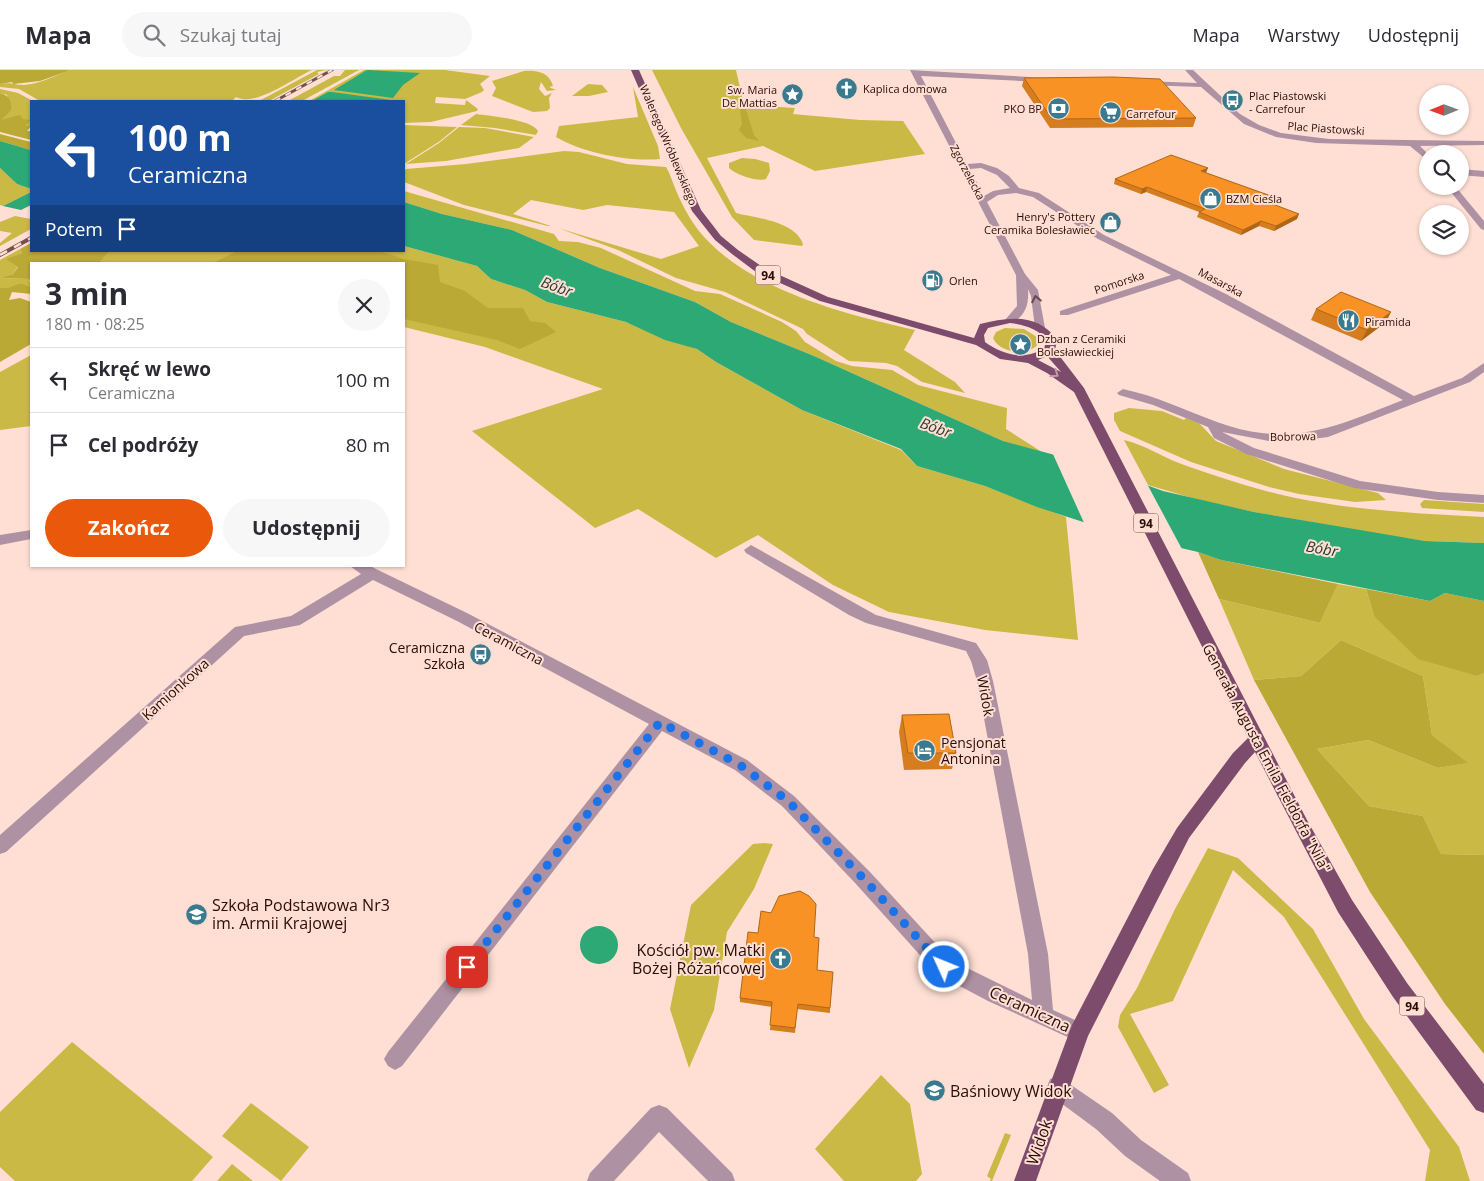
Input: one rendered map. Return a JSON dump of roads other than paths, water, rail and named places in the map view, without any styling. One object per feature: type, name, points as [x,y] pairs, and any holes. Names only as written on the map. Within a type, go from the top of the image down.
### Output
[{"type":"main road","name":"Walerego Wróblewskiego","points":[[635,70],[697,211],[708,226],[740,256],[784,283],[850,308],[980,343]]},
{"type":"main road","name":"94","points":[[980,343],[993,352],[1004,356],[1025,358],[1040,356],[1049,350],[1052,340],[1040,328],[1025,322],[1010,320],[984,326]]},
{"type":"main road","name":"Walerego Wróblewskiego","points":[[914,324],[984,326]]},
{"type":"main road","points":[[980,343],[978,335],[984,326]]},
{"type":"main road","name":"Generała Augusta Emila Fieldorfa \"Nila\"","points":[[1049,350],[1054,358],[1072,376],[1201,632],[1345,906],[1400,990],[1484,1102]]},
{"type":"main road","name":"Generała Augusta Emila Fieldorfa \"Nila\"","points":[[1025,358],[1035,361],[1051,371],[1081,396]]},
{"type":"main road","name":"Widok","points":[[1025,1181],[1079,1032],[1183,833],[1239,758],[1257,740]]},
{"type":"street","name":"Plac Piastowski","points":[[1189,70],[1244,120],[1258,129],[1278,136],[1308,141],[1413,144],[1484,143]]},
{"type":"street","points":[[915,72],[1057,80]]},
{"type":"street","name":"Zgorzelecka","points":[[915,72],[1021,275],[1034,290],[1038,306],[1036,318],[1040,328]]},
{"type":"street","points":[[1136,83],[1204,84]]},
{"type":"street","points":[[1413,144],[1419,150]]},
{"type":"street","name":"Masarska","points":[[966,167],[975,164],[992,167],[1010,181],[1016,190],[1036,195],[1102,237],[1181,275],[1414,401]]},
{"type":"street","points":[[1469,173],[1484,174]]},
{"type":"street","points":[[983,201],[996,193],[1016,190]]},
{"type":"street","points":[[1457,195],[1484,227]]},
{"type":"street","name":"Zgorzelecka","points":[[1010,320],[1022,309],[1024,299],[1021,275]]},
{"type":"street","name":"Pomorska","points":[[1064,313],[1181,275]]},
{"type":"street","name":"Bobrowa","points":[[1123,393],[1174,408],[1211,424],[1243,434],[1268,437],[1314,437],[1328,434],[1466,380],[1484,366]]},
{"type":"street","points":[[1211,424],[1218,434],[1250,451],[1309,471],[1359,485],[1438,496],[1484,499]]},
{"type":"street","points":[[0,540],[30,535]]},
{"type":"street","name":"Widok","points":[[751,550],[854,611],[872,619],[971,646],[979,660],[985,681],[1038,954],[1043,1014]]},
{"type":"street","name":"Ceramiczna","points":[[359,567],[462,617],[740,765],[788,801],[863,878],[944,967],[995,994],[1043,1014],[1079,1032]]},
{"type":"street","name":"Kamionkowa","points":[[0,846],[240,631],[295,621],[374,573]]},
{"type":"street","points":[[395,1059],[660,722]]},
{"type":"street","points":[[1058,1087],[1104,1120],[1133,1148],[1180,1181]]},
{"type":"street","points":[[598,1181],[659,1116],[724,1181]]},
{"type":"water","points":[[367,70],[420,73],[403,85],[393,98],[334,90]]},
{"type":"water","points":[[328,92],[332,92],[391,100],[314,100]]},
{"type":"water","points":[[0,141],[30,150],[30,189],[17,184],[0,168]]},
{"type":"water","points":[[30,192],[30,206],[21,210],[3,206]]},
{"type":"water","name":"Bóbr","points":[[405,202],[442,214],[512,230],[600,268],[695,302],[731,322],[814,356],[1003,441],[1088,464],[1163,491],[1254,512],[1425,541],[1484,543],[1484,601],[1445,593],[1430,601],[1221,560],[1198,552],[1117,533],[1037,507],[985,486],[917,466],[901,449],[802,410],[716,362],[697,349],[665,340],[626,322],[547,302],[525,290],[491,279],[477,266],[405,246]]},
{"type":"water","points":[[599,926],[613,931],[618,945],[613,959],[599,964],[585,959],[580,945],[585,931]]},
{"type":"railway","points":[[277,100],[332,70]]},
{"type":"railway","points":[[0,255],[30,239]]},
{"type":"place","name":"Kaplica domowa","points":[[847,88]]},
{"type":"place","name":"Sw. Maria De Mattias","points":[[793,95]]},
{"type":"place","name":"Plac Piastowski - Carrefour","points":[[1233,101]]},
{"type":"place","name":"PKO BP","points":[[1058,108]]},
{"type":"place","name":"Carrefour","points":[[1110,113]]},
{"type":"place","name":"BZM Cieśla","points":[[1210,198]]},
{"type":"place","name":"Henry's Pottery Ceramika Bolesławiec","points":[[1111,222]]},
{"type":"place","name":"Orlen","points":[[933,280]]},
{"type":"place","name":"Piramida","points":[[1349,321]]},
{"type":"place","name":"Dzban z Ceramiki Bolesławieckiej","points":[[1021,344]]},
{"type":"place","name":"Ceramiczna Szkoła","points":[[481,655]]},
{"type":"place","name":"Pensjonat Antonina","points":[[925,750]]},
{"type":"place","name":"Szkoła Podstawowa Nr3 im. Armii Krajowej","points":[[196,914]]},
{"type":"place","name":"Kościół pw. Matki Bożej Różańcowej","points":[[781,959]]},
{"type":"place","name":"Baśniowy Widok","points":[[934,1091]]}]
